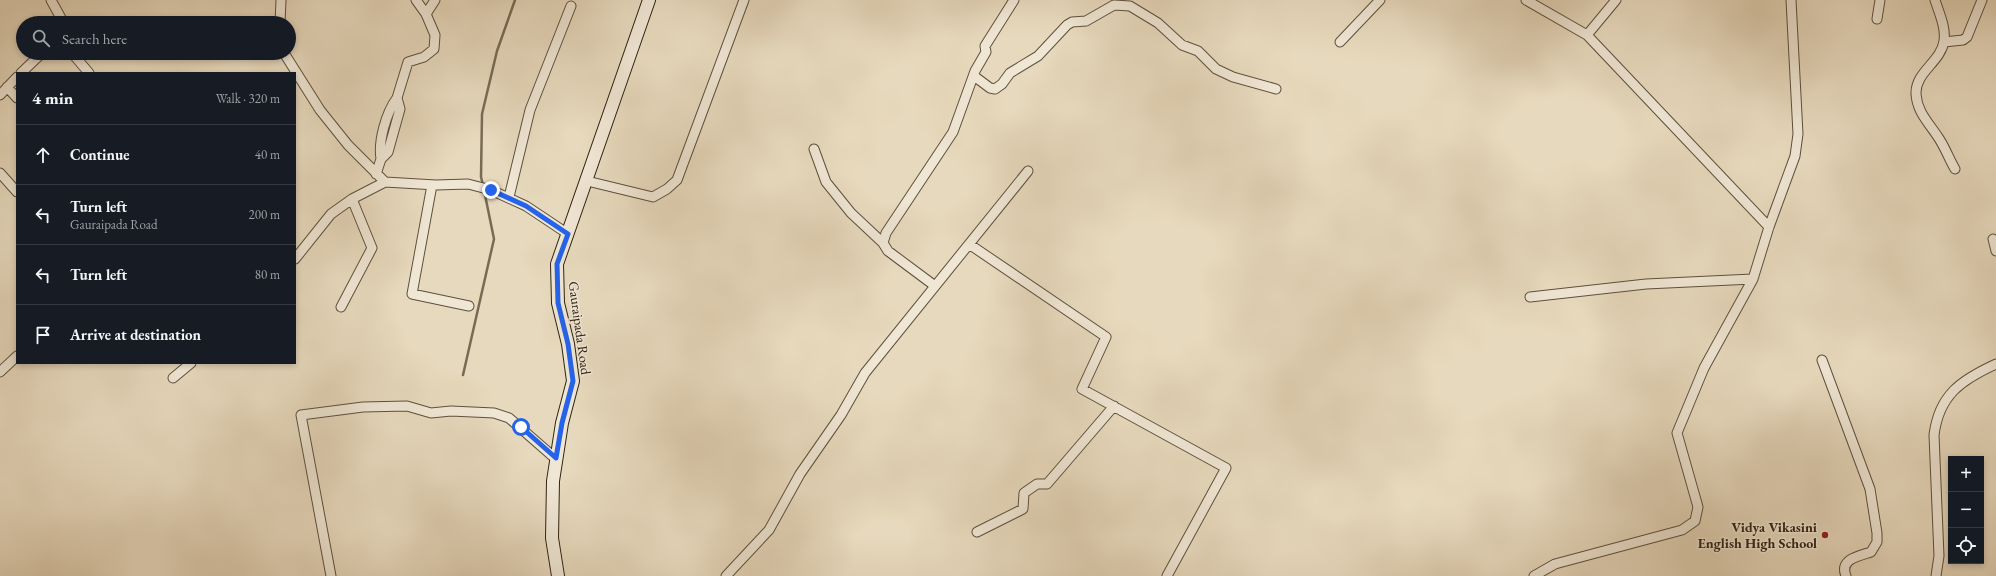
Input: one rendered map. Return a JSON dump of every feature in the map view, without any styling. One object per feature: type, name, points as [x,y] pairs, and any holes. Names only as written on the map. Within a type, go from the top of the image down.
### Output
[{"type":"street","points":[[51,0],[59,16]]},
{"type":"street","points":[[280,16],[281,0]]},
{"type":"street","points":[[376,174],[381,159],[388,152],[400,108],[397,98],[408,62],[424,57],[434,49],[435,35],[426,14],[416,0]]},
{"type":"street","points":[[426,14],[435,0]]},
{"type":"street","name":"Gauraipada Road","points":[[554,575],[552,538],[553,481],[562,423],[573,381],[568,344],[558,295],[557,264],[649,0]]},
{"type":"street","points":[[587,181],[653,197],[667,189],[677,180],[744,0]]},
{"type":"street","points":[[883,243],[886,233],[953,132],[974,76],[986,52],[985,46],[1014,0]]},
{"type":"street","points":[[1340,42],[1380,0]]},
{"type":"street","points":[[1526,0],[1587,35],[1769,227]]},
{"type":"street","points":[[1587,35],[1616,0]]},
{"type":"street","points":[[1534,576],[1555,564],[1682,530],[1695,521],[1698,507],[1677,433],[1704,368],[1752,279],[1795,156],[1798,134],[1792,0]]},
{"type":"street","points":[[1877,19],[1880,0]]},
{"type":"street","points":[[1935,0],[1942,21],[1944,42],[1938,56],[1919,80],[1916,93],[1918,107],[1938,137],[1955,169]]},
{"type":"street","points":[[1944,42],[1964,40],[1967,37],[1982,0]]},
{"type":"street","points":[[974,76],[990,88],[995,89],[1002,84],[1010,73],[1038,56],[1067,25],[1072,22],[1086,21],[1110,7],[1122,4],[1130,6],[1158,23],[1182,45],[1198,51],[1216,69],[1233,77],[1276,89]]},
{"type":"street","points":[[509,197],[530,110],[571,6]]},
{"type":"street","points":[[22,72],[35,60]]},
{"type":"street","points":[[78,60],[88,72]]},
{"type":"street","points":[[288,60],[320,110],[348,145],[385,182]]},
{"type":"street","points":[[0,95],[16,78]]},
{"type":"street","points":[[7,87],[16,97]]},
{"type":"street","points":[[814,150],[826,182],[851,213],[883,243],[888,251],[935,286]]},
{"type":"street","points":[[726,576],[769,530],[800,474],[841,415],[865,373],[1028,171]]},
{"type":"street","points":[[0,172],[16,191]]},
{"type":"street","points":[[296,258],[332,214],[352,199],[385,182],[432,185],[468,184],[491,190],[509,197],[568,234]]},
{"type":"street","points":[[432,185],[412,294],[469,306]]},
{"type":"street","points":[[341,307],[372,248],[352,199]]},
{"type":"street","points":[[1993,239],[1996,251]]},
{"type":"street","points":[[969,244],[1106,337],[1082,389],[1226,468],[1166,576]]},
{"type":"street","points":[[1530,297],[1646,284],[1752,279]]},
{"type":"street","points":[[0,372],[16,357]]},
{"type":"street","points":[[1822,360],[1870,489],[1877,533],[1877,542],[1871,552],[1854,558],[1846,564],[1844,571],[1846,576]]},
{"type":"street","points":[[173,378],[190,364]]},
{"type":"street","points":[[1936,576],[1939,556],[1934,435],[1936,418],[1941,406],[1951,392],[1972,376],[1996,364]]},
{"type":"street","points":[[331,576],[301,415],[364,407],[407,406],[431,413],[459,411],[494,413],[510,418],[556,458]]},
{"type":"street","points":[[976,532],[1023,509],[1024,493],[1037,484],[1047,484],[1114,406]]},
{"type":"waterway","points":[[483,185],[481,177],[482,114],[497,51],[515,0]]},
{"type":"waterway","points":[[463,375],[494,239],[484,190]]},
{"type":"place","name":"Vidya Vikasini English High School","points":[[1825,535]]},
{"type":"route","points":[[491,190],[526,206],[568,234],[557,264],[558,303],[568,344],[573,381],[562,423],[556,458],[521,427]]}]
